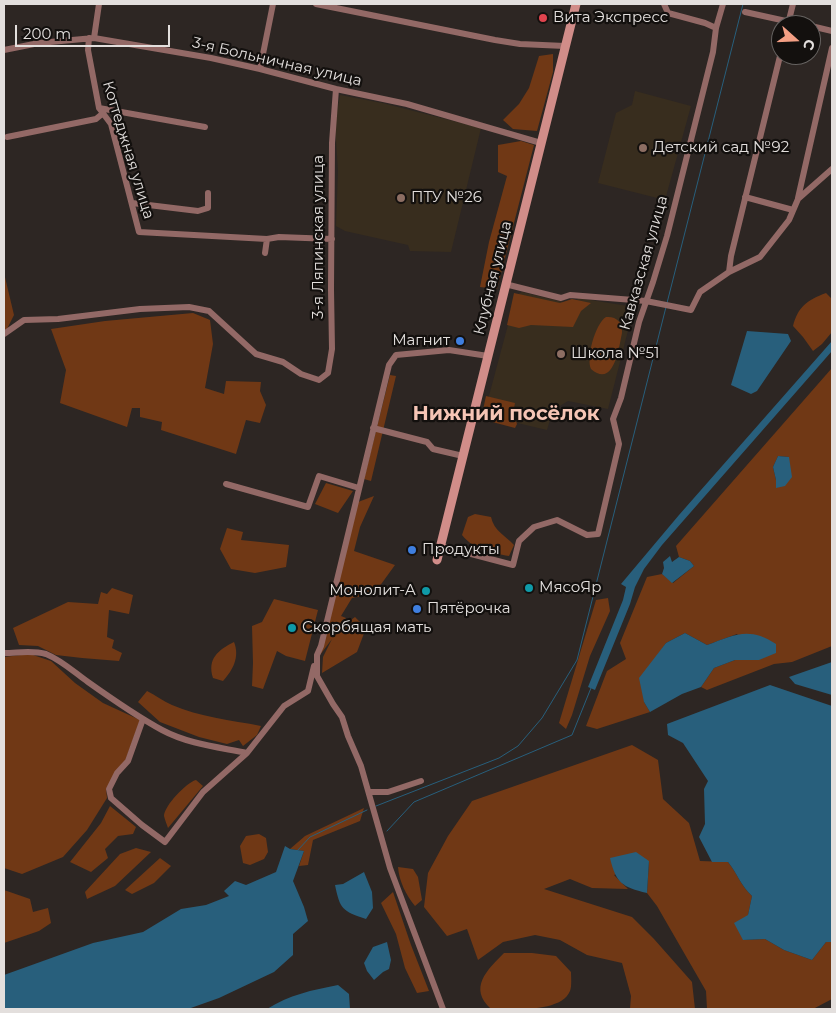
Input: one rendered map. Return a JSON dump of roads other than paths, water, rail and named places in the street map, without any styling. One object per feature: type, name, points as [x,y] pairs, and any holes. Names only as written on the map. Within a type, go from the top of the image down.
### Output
[{"type":"street","name":"Коттеджная улица","points":[[99,4],[88,50],[101,111],[110,124],[139,232],[267,239]]},
{"type":"street","points":[[260,69],[273,4]]},
{"type":"street","points":[[316,4],[495,40],[520,44],[565,46]]},
{"type":"street","name":"Клубная улица","points":[[437,560],[576,4]]},
{"type":"street","points":[[664,4],[668,13],[716,28]]},
{"type":"street","name":"Кавказская улица","points":[[441,546],[513,565],[519,541],[534,527],[557,520],[587,536],[598,534],[619,444],[613,419],[621,398],[639,322],[667,236],[713,52],[716,28],[723,4]]},
{"type":"street","points":[[745,12],[771,19]]},
{"type":"street","name":"3-я Больничная улица","points":[[4,50],[39,43],[92,38],[211,58],[336,89],[407,104],[541,143]]},
{"type":"street","points":[[505,284],[561,298],[570,295],[646,301],[675,305],[691,310],[700,292],[729,272],[760,257],[789,220],[798,199],[832,48]]},
{"type":"street","points":[[729,272],[731,256],[778,65]]},
{"type":"street","name":"3-я Ляпинская улица","points":[[4,334],[24,320],[58,319],[140,308],[189,307],[210,311],[256,354],[283,362],[302,374],[319,380],[328,373],[332,349],[332,143],[336,89]]},
{"type":"street","points":[[7,137],[96,119],[101,111],[205,127]]},
{"type":"street","points":[[798,199],[832,169]]},
{"type":"street","points":[[132,203],[198,212],[208,208],[208,193]]},
{"type":"street","points":[[745,197],[793,210]]},
{"type":"street","points":[[264,253],[267,239],[279,237],[332,239]]},
{"type":"street","points":[[143,719],[128,762],[117,773],[110,789],[111,798],[165,842],[203,792],[247,753],[284,706],[308,691],[321,646],[389,365],[396,356],[449,350],[488,356]]},
{"type":"street","points":[[373,428],[427,442],[433,449],[463,456]]},
{"type":"street","points":[[226,484],[308,507],[319,476],[359,488]]},
{"type":"street","points":[[4,653],[30,651],[46,654],[121,705],[176,737],[207,746],[247,753]]},
{"type":"street","points":[[317,655],[317,676],[342,717],[361,766],[390,868],[443,1009]]},
{"type":"street","points":[[369,792],[388,792],[421,782]]},
{"type":"water","points":[[747,331],[788,334],[791,341],[757,391],[751,394],[731,385]]},
{"type":"water","points":[[832,341],[832,351],[662,545],[644,569],[635,587],[595,690],[588,687],[623,600],[626,587],[621,584]]},
{"type":"water","points":[[778,456],[789,457],[792,477],[785,486],[776,488],[773,467]]},
{"type":"water","points":[[670,556],[672,562],[679,557],[690,561],[694,566],[672,583],[662,574],[663,562]]},
{"type":"water","points":[[685,633],[707,645],[742,634],[758,635],[776,644],[776,653],[759,660],[735,660],[714,668],[701,687],[682,694],[650,712],[644,702],[639,678],[666,643]]},
{"type":"water","points":[[832,662],[832,695],[795,684],[789,677]]},
{"type":"water","points":[[770,685],[832,706],[832,942],[826,942],[812,960],[784,950],[765,939],[743,940],[734,923],[748,915],[752,896],[728,862],[712,862],[699,837],[705,824],[704,789],[708,781],[683,743],[668,735],[667,724]]},
{"type":"water","points":[[285,846],[290,849],[304,851],[293,881],[308,921],[293,934],[293,955],[274,972],[219,998],[188,1009],[4,1009],[4,975],[93,943],[143,932],[181,909],[206,905],[229,896],[224,891],[235,881],[246,885],[276,872]]},
{"type":"water","points":[[636,852],[649,861],[647,893],[632,889],[621,883],[610,858]]},
{"type":"water","points":[[364,872],[372,892],[373,908],[366,919],[352,914],[343,908],[335,885],[343,884]]},
{"type":"water","points":[[387,942],[391,960],[389,969],[374,980],[364,963],[373,947]]},
{"type":"water","points":[[338,985],[349,994],[350,1009],[267,1009],[292,997]]},
{"type":"waterway","points":[[667,303],[743,4]]},
{"type":"waterway","points":[[376,806],[499,758],[518,746],[542,718],[577,660],[666,307]]},
{"type":"waterway","points":[[387,831],[414,802],[572,735],[591,688]]},
{"type":"waterway","points":[[297,851],[310,837],[367,810]]},
{"type":"place","name":"Вита Экспресс","points":[[543,18]]},
{"type":"place","name":"Детский сад №92","points":[[643,148]]},
{"type":"place","name":"ПТУ №26","points":[[401,198]]},
{"type":"place","name":"Магнит","points":[[460,341]]},
{"type":"place","name":"Школа №51","points":[[561,354]]},
{"type":"place","name":"Продукты","points":[[412,550]]},
{"type":"place","name":"МясоЯр","points":[[529,588]]},
{"type":"place","name":"Монолит-А","points":[[426,591]]},
{"type":"place","name":"Пятёрочка","points":[[417,609]]},
{"type":"place","name":"Скорбящая мать","points":[[292,628]]},
{"type":"district","name":"Нижний посёлок","points":[[506,414]]}]
